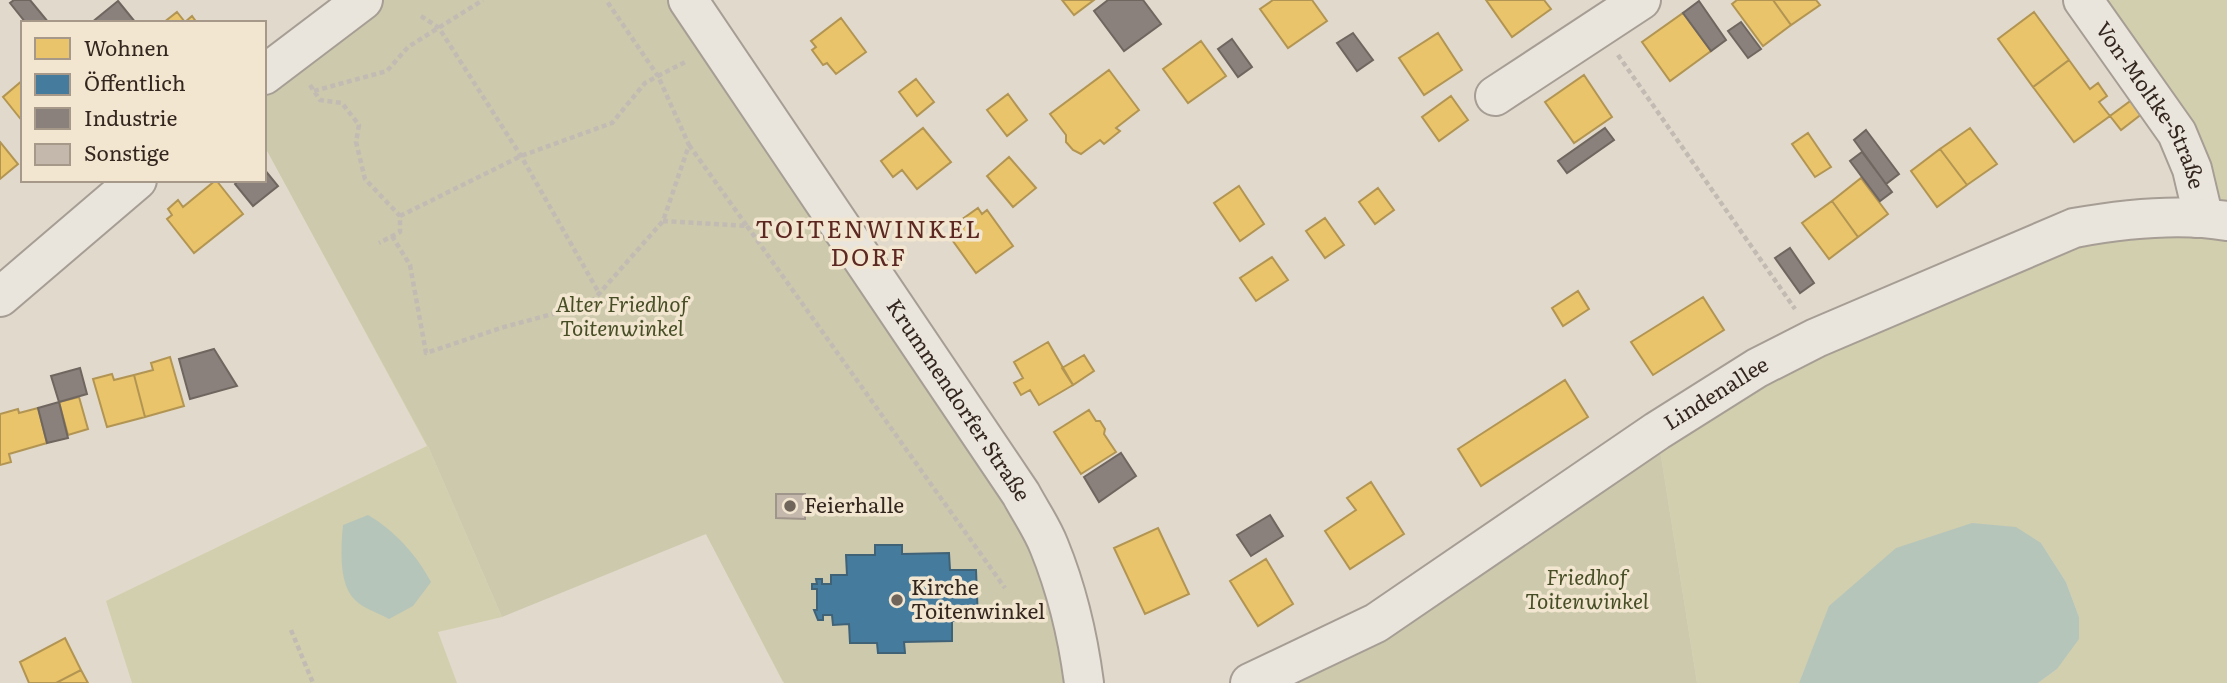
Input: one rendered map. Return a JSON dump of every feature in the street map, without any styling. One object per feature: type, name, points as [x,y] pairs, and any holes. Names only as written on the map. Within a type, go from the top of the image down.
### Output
[{"type":"street","points":[[278,65],[363,0]]},
{"type":"street","name":"Krummendorfer Straße","points":[[688,0],[1021,494],[1049,545],[1066,594],[1084,683]]},
{"type":"street","points":[[1495,96],[1641,0]]},
{"type":"street","name":"Von-Moltke-Straße","points":[[2083,0],[2177,133],[2192,169],[2201,207],[2212,220]]},
{"type":"street","points":[[0,297],[135,182]]},
{"type":"street","name":"Lindenallee","points":[[1250,683],[1376,623],[1657,431],[1757,368],[1816,338],[2074,229],[2112,221],[2212,220]]},
{"type":"path","points":[[314,92],[387,71],[408,47],[483,0]]},
{"type":"path","points":[[606,0],[658,76],[689,145],[1005,588]]},
{"type":"path","points":[[421,16],[439,28],[521,156],[599,293]]},
{"type":"path","points":[[1599,29],[1816,338]]},
{"type":"path","points":[[400,216],[521,156],[612,123],[645,83],[718,45]]},
{"type":"path","points":[[278,65],[314,92],[320,100],[342,103],[359,125],[356,142],[365,179],[400,216],[400,232],[379,243]]},
{"type":"path","points":[[392,236],[410,265],[426,354],[504,327],[590,304],[663,221],[689,145]]},
{"type":"path","points":[[663,221],[747,226]]},
{"type":"path","points":[[291,630],[313,683]]},
{"type":"shaded area","points":[[2083,0],[2227,0],[2227,208],[2201,207]]},
{"type":"shaded area","points":[[266,146],[806,548],[783,682],[706,534],[428,446],[502,617],[438,632],[457,683],[132,683],[106,601],[427,446]]},
{"type":"shaded area","points":[[2227,221],[2227,683],[2038,683],[2057,669],[2079,617],[2066,582],[2041,543],[1830,606],[1799,683],[1697,683],[1657,431],[2074,228]]},
{"type":"shaded area","points":[[368,515],[404,544],[431,582],[413,606],[389,619],[358,603],[350,593],[343,575],[343,525]]},
{"type":"shaded area","points":[[1972,523],[2016,527],[2041,543],[2066,582],[2079,617],[2079,639],[2057,669],[2038,683],[1799,683],[1829,606],[1896,548]]},
{"type":"green space","name":"Alter Friedhof Toitenwinkel","points":[[363,0],[688,0],[1021,494],[1084,683],[784,683],[706,534],[502,617],[428,446],[266,149],[266,73]]},
{"type":"green space","name":"Friedhof Toitenwinkel","points":[[1657,431],[1697,683],[1250,683]]},
{"type":"building: Wohnen","points":[[1062,0],[1094,0],[1074,15]]},
{"type":"building: Wohnen","points":[[1273,0],[1312,0],[1327,21],[1288,48],[1260,9]]},
{"type":"building: Wohnen","points":[[1486,0],[1544,0],[1551,9],[1512,37]]},
{"type":"building: Wohnen","points":[[1737,0],[1773,0],[1791,25],[1763,46],[1732,4]]},
{"type":"building: Wohnen","points":[[1773,0],[1816,0],[1820,5],[1791,25]]},
{"type":"building: Wohnen","points":[[177,12],[184,21],[166,21]]},
{"type":"building: Wohnen","points":[[2034,12],[2069,60],[2033,87],[1998,39]]},
{"type":"building: Wohnen","points":[[1683,13],[1711,51],[1670,81],[1642,42]]},
{"type":"building: Wohnen","points":[[841,18],[866,52],[836,74],[827,63],[823,65],[812,50],[816,47],[811,41]]},
{"type":"building: Wohnen","points":[[1438,33],[1462,70],[1424,95],[1399,58]]},
{"type":"building: Wohnen","points":[[1201,41],[1226,76],[1188,103],[1163,69]]},
{"type":"building: Wohnen","points":[[2069,60],[2090,89],[2098,83],[2107,96],[2099,102],[2110,116],[2074,142],[2033,87]]},
{"type":"building: Wohnen","points":[[1109,70],[1139,110],[1116,128],[1120,131],[1104,144],[1100,140],[1081,154],[1066,142],[1066,135],[1050,114]]},
{"type":"building: Wohnen","points":[[1584,75],[1612,117],[1574,143],[1545,102]]},
{"type":"building: Wohnen","points":[[916,79],[934,102],[917,116],[899,92]]},
{"type":"building: Wohnen","points":[[21,82],[21,120],[3,97]]},
{"type":"building: Wohnen","points":[[1008,94],[1027,120],[1007,136],[987,110]]},
{"type":"building: Wohnen","points":[[1451,96],[1468,120],[1439,141],[1422,117]]},
{"type":"building: Wohnen","points":[[2133,99],[2143,113],[2121,130],[2110,116]]},
{"type":"building: Wohnen","points":[[923,128],[951,162],[917,189],[902,170],[893,177],[881,161]]},
{"type":"building: Wohnen","points":[[1970,128],[1997,164],[1967,185],[1940,149]]},
{"type":"building: Wohnen","points":[[1808,133],[1831,167],[1815,177],[1792,144]]},
{"type":"building: Wohnen","points":[[0,142],[18,164],[0,179]]},
{"type":"building: Wohnen","points":[[1940,149],[1967,185],[1937,207],[1911,171]]},
{"type":"building: Wohnen","points":[[1009,157],[1036,188],[1013,207],[987,176]]},
{"type":"building: Wohnen","points":[[1861,178],[1888,214],[1858,237],[1832,201]]},
{"type":"building: Wohnen","points":[[214,182],[218,182],[243,214],[194,253],[167,219],[172,215],[168,209],[178,200],[183,207]]},
{"type":"building: Wohnen","points":[[1239,186],[1264,224],[1240,241],[1214,203]]},
{"type":"building: Wohnen","points":[[1378,188],[1394,210],[1375,224],[1359,202]]},
{"type":"building: Wohnen","points":[[1832,201],[1858,237],[1829,259],[1802,223]]},
{"type":"building: Wohnen","points":[[978,208],[982,214],[987,210],[1013,246],[976,273],[950,237],[965,226],[961,220]]},
{"type":"building: Wohnen","points":[[1325,218],[1344,245],[1325,258],[1306,231]]},
{"type":"building: Wohnen","points":[[1272,257],[1288,280],[1256,301],[1240,278]]},
{"type":"building: Wohnen","points":[[1578,291],[1589,309],[1563,326],[1552,308]]},
{"type":"building: Wohnen","points":[[1703,297],[1724,330],[1653,375],[1631,342]]},
{"type":"building: Wohnen","points":[[1048,342],[1073,385],[1039,405],[1030,390],[1021,395],[1014,383],[1023,378],[1014,362]]},
{"type":"building: Wohnen","points":[[1084,355],[1094,371],[1073,385],[1062,368]]},
{"type":"building: Wohnen","points":[[170,357],[184,406],[145,417],[134,375],[153,370],[151,363]]},
{"type":"building: Wohnen","points":[[112,374],[114,380],[134,375],[145,417],[107,427],[93,379]]},
{"type":"building: Wohnen","points":[[1565,380],[1588,417],[1481,486],[1458,449]]},
{"type":"building: Wohnen","points":[[79,397],[88,429],[68,435],[59,402]]},
{"type":"building: Wohnen","points":[[38,408],[47,443],[9,454],[11,462],[0,465],[0,414],[18,409],[19,413]]},
{"type":"building: Wohnen","points":[[1089,410],[1096,421],[1100,421],[1105,429],[1104,434],[1116,452],[1081,474],[1054,432]]},
{"type":"building: Wohnen","points":[[1371,482],[1404,534],[1350,569],[1325,531],[1356,510],[1347,498]]},
{"type":"building: Wohnen","points":[[1158,528],[1189,594],[1145,614],[1114,548]]},
{"type":"building: Wohnen","points":[[1266,559],[1293,604],[1258,626],[1230,581]]},
{"type":"building: Wohnen","points":[[65,638],[81,670],[56,683],[29,683],[20,662]]},
{"type":"building: Wohnen","points":[[81,670],[88,683],[56,683]]},
{"type":"building: Öffentlich","name":"Kirche Toitenwinkel","points":[[875,545],[902,545],[902,554],[949,553],[950,570],[976,570],[978,620],[952,621],[952,641],[904,642],[905,653],[878,653],[877,643],[850,643],[849,624],[833,625],[832,615],[823,615],[823,620],[818,620],[814,610],[817,610],[817,589],[812,589],[812,584],[817,584],[816,579],[822,579],[822,584],[831,584],[831,575],[847,575],[846,555],[875,555]]},
{"type":"building: Industrie","points":[[14,0],[30,0],[47,21],[24,21],[10,3]]},
{"type":"building: Industrie","points":[[1108,0],[1143,0],[1161,24],[1124,51],[1094,11]]},
{"type":"building: Industrie","points":[[118,1],[134,21],[93,21]]},
{"type":"building: Industrie","points":[[1699,1],[1726,40],[1711,51],[1683,13]]},
{"type":"building: Industrie","points":[[1741,22],[1761,49],[1748,58],[1728,31]]},
{"type":"building: Industrie","points":[[1353,33],[1373,60],[1357,71],[1337,43]]},
{"type":"building: Industrie","points":[[1232,39],[1252,67],[1238,77],[1218,49]]},
{"type":"building: Industrie","points":[[1605,128],[1614,140],[1567,173],[1558,161]]},
{"type":"building: Industrie","points":[[1866,130],[1899,174],[1886,184],[1854,140]]},
{"type":"building: Industrie","points":[[1862,152],[1892,192],[1880,201],[1850,161]]},
{"type":"building: Industrie","points":[[266,171],[278,186],[253,206],[235,184],[266,182]]},
{"type":"building: Industrie","points":[[1790,248],[1814,283],[1800,293],[1775,258]]},
{"type":"building: Industrie","points":[[214,349],[237,386],[190,399],[179,359]]},
{"type":"building: Industrie","points":[[80,368],[87,394],[59,402],[51,376]]},
{"type":"building: Industrie","points":[[59,402],[68,438],[47,443],[38,408]]},
{"type":"building: Industrie","points":[[1121,453],[1136,476],[1099,502],[1084,477]]},
{"type":"building: Industrie","points":[[1270,515],[1283,536],[1251,556],[1237,535]]},
{"type":"building: Sonstige","name":"Feierhalle","points":[[776,494],[805,494],[805,519],[776,518]]},
{"type":"place","name":"Feierhalle","points":[[790,506]]},
{"type":"place","name":"Kirche Toitenwinkel","points":[[897,600]]},
{"type":"district","name":"TOITENWINKEL DORF","points":[[869,244]]}]
